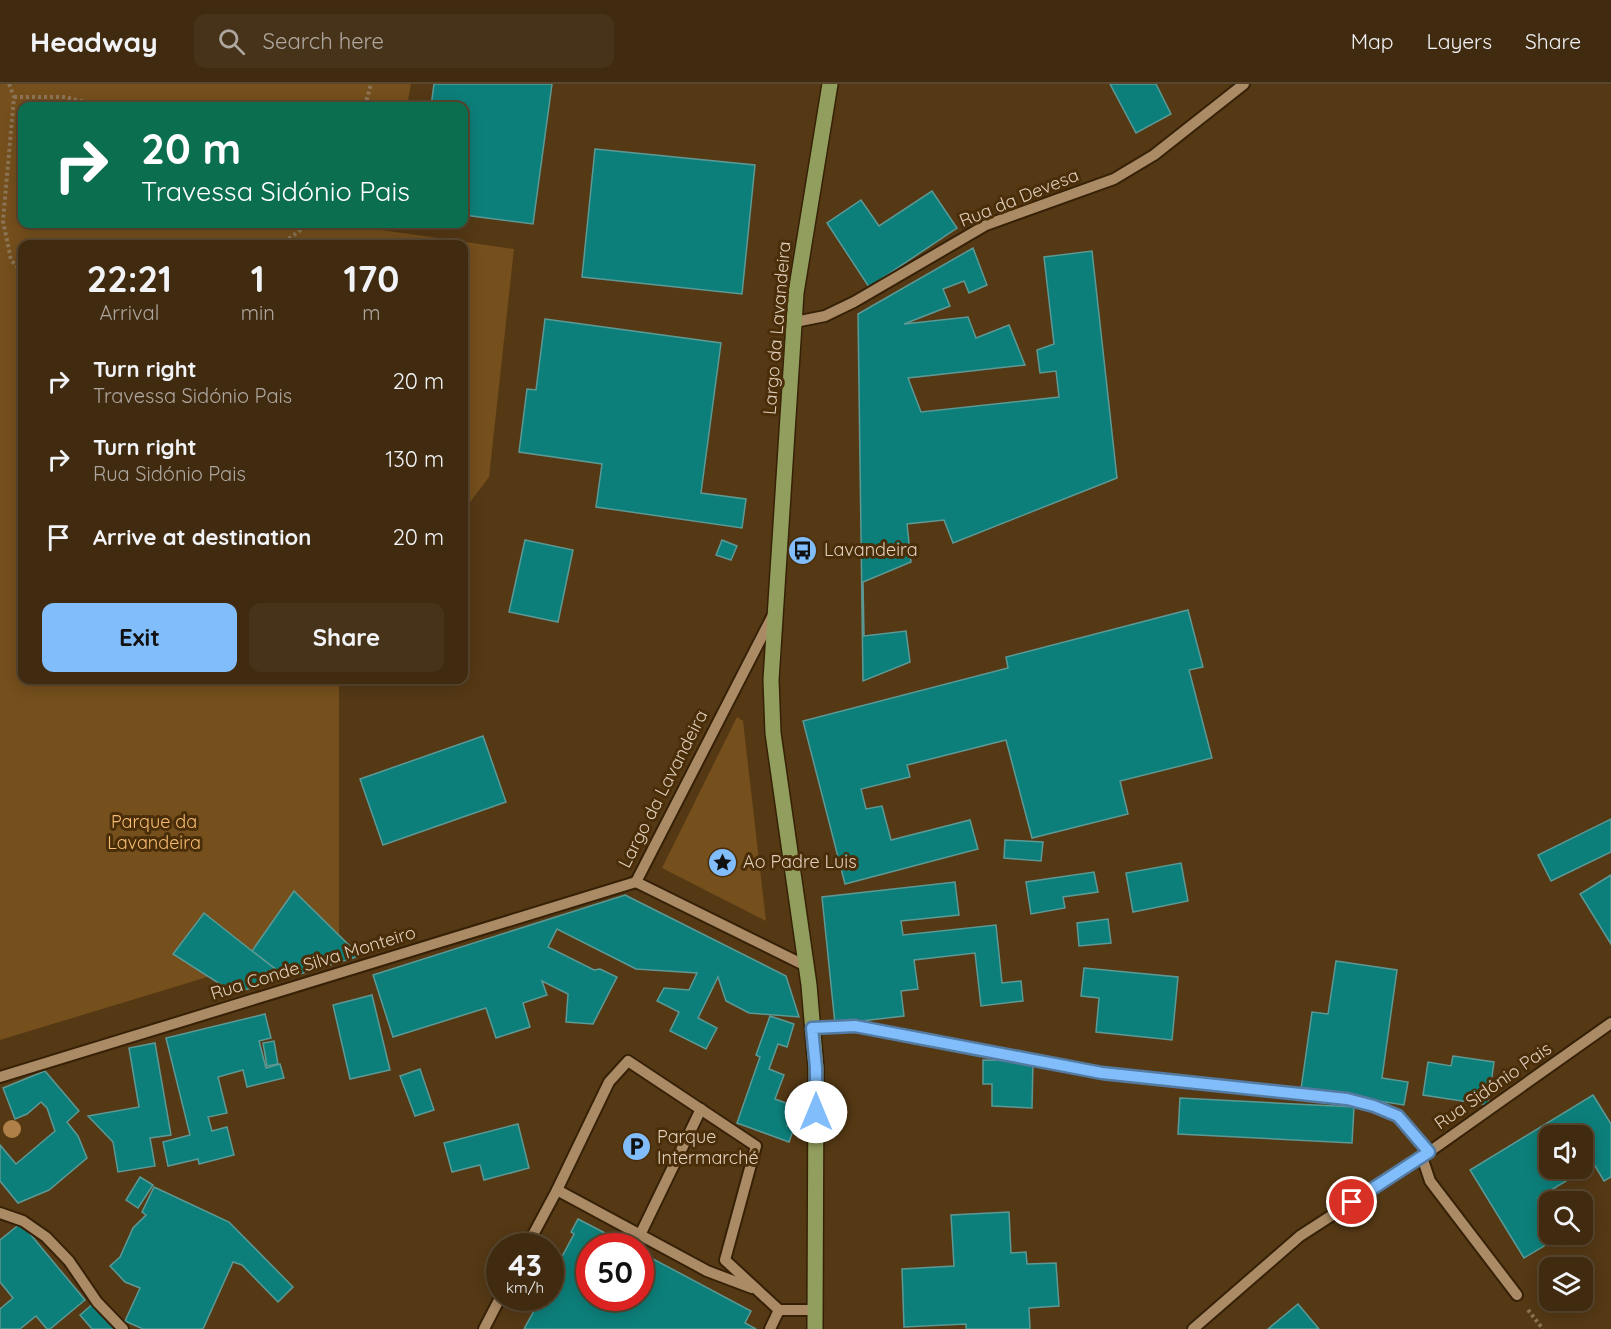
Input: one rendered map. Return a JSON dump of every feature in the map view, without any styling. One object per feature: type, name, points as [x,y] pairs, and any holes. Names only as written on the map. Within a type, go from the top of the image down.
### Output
[{"type":"main road","name":"Largo da Lavandeira","points":[[815,1329],[816,1068],[806,966],[774,733],[771,680],[796,293],[830,84]]},
{"type":"street","name":"Rua da Devesa","points":[[795,322],[825,315],[854,302],[986,225],[1114,179],[1154,155],[1244,84]]},
{"type":"street","name":"Largo da Lavandeira","points":[[775,611],[636,882],[806,966]]},
{"type":"street","name":"Rua Conde Silva Monteiro","points":[[0,1077],[636,882]]},
{"type":"street","name":"Rua Sidónio Pais","points":[[1193,1329],[1300,1236],[1425,1154],[1611,1023]]},
{"type":"street","points":[[812,1028],[855,1026],[1102,1073],[1347,1099],[1374,1106],[1398,1116],[1425,1154],[1430,1181],[1517,1295]]},
{"type":"street","points":[[534,1233],[609,1082],[628,1061],[756,1146],[725,1260],[779,1310],[815,1310]]},
{"type":"street","points":[[641,1233],[701,1109]]},
{"type":"street","points":[[557,1190],[636,1233]]},
{"type":"street","points":[[0,1213],[23,1221],[46,1237],[69,1261],[97,1302],[123,1329]]},
{"type":"street","points":[[654,1243],[706,1271],[757,1290]]},
{"type":"street","points":[[770,1329],[779,1310]]},
{"type":"street","points":[[484,1329],[493,1311]]},
{"type":"path","points":[[9,84],[14,97],[3,221],[11,260],[18,268]]},
{"type":"path","points":[[366,102],[371,84]]},
{"type":"path","points":[[14,97],[65,97],[85,102]]},
{"type":"path","points":[[286,240],[303,228]]},
{"type":"green space","name":"Parque da Lavandeira","points":[[0,84],[411,84],[408,102],[18,102],[18,228],[382,228],[382,230],[451,240],[18,240],[18,684],[339,684],[339,937],[0,1040]]},
{"type":"green space","name":"Parque da Lavandeira","points":[[468,242],[514,249],[489,477],[468,505]]},
{"type":"green space","points":[[737,717],[743,721],[766,921],[662,868]]},
{"type":"building","points":[[434,84],[552,84],[533,224],[468,216],[468,102],[432,102]]},
{"type":"building","points":[[1110,84],[1156,84],[1171,114],[1136,133]]},
{"type":"building","points":[[595,149],[755,165],[742,294],[582,277]]},
{"type":"building","points":[[932,191],[957,228],[869,287],[827,223],[861,200],[879,226]]},
{"type":"building","points":[[973,248],[987,285],[969,293],[964,281],[943,289],[950,306],[904,324],[968,317],[976,338],[1009,325],[1025,365],[908,378],[921,412],[1059,397],[1056,371],[1040,373],[1037,350],[1054,344],[1044,257],[1092,251],[1117,478],[953,543],[944,520],[907,524],[911,562],[863,582],[864,636],[906,631],[910,662],[863,681],[858,314]]},
{"type":"building","points":[[545,319],[721,343],[701,493],[746,499],[742,528],[596,507],[602,464],[519,452],[527,389],[536,390]]},
{"type":"building","points":[[525,540],[573,550],[558,622],[509,612]]},
{"type":"building","points":[[722,540],[737,546],[731,560],[716,555]]},
{"type":"building","points":[[1188,610],[1203,667],[1189,670],[1212,758],[1120,781],[1128,814],[1032,838],[1006,740],[907,765],[910,777],[861,789],[866,809],[882,806],[891,840],[970,820],[978,849],[845,884],[803,721],[1008,668],[1006,657]]},
{"type":"building","points":[[483,736],[506,802],[383,845],[360,779]]},
{"type":"building","points":[[1611,819],[1611,852],[1551,881],[1538,855]]},
{"type":"building","points":[[1005,840],[1043,842],[1041,861],[1004,858]]},
{"type":"building","points":[[1181,863],[1188,901],[1133,912],[1126,873]]},
{"type":"building","points":[[1094,872],[1098,892],[1063,897],[1065,908],[1031,914],[1026,882]]},
{"type":"building","points":[[1611,875],[1611,944],[1580,894]]},
{"type":"building","points":[[955,882],[959,915],[901,921],[903,935],[996,925],[1002,983],[1021,981],[1023,1001],[981,1006],[975,953],[914,960],[918,989],[901,991],[904,1016],[835,1024],[822,897]]},
{"type":"building","points":[[294,891],[360,956],[287,978],[252,951]]},
{"type":"building","points":[[625,895],[786,976],[799,1017],[749,1013],[726,1001],[718,977],[698,1018],[717,1028],[706,1049],[670,1031],[679,1012],[657,1001],[664,988],[689,990],[697,973],[636,969],[557,929],[548,947],[594,970],[600,969],[617,977],[593,1024],[566,1022],[568,994],[542,981],[547,995],[523,1003],[530,1027],[496,1038],[486,1008],[393,1037],[373,975]]},
{"type":"building","points":[[204,913],[287,978],[234,993],[173,954]]},
{"type":"building","points":[[1108,919],[1111,943],[1079,946],[1077,923]]},
{"type":"building","points":[[1336,961],[1397,970],[1382,1078],[1408,1082],[1404,1105],[1301,1089],[1312,1012],[1328,1014]]},
{"type":"building","points":[[1084,968],[1178,977],[1172,1040],[1096,1032],[1099,998],[1081,996]]},
{"type":"building","points":[[372,995],[390,1070],[350,1079],[333,1005]]},
{"type":"building","points":[[265,1014],[271,1038],[259,1041],[266,1068],[280,1064],[284,1078],[247,1087],[243,1070],[218,1077],[227,1113],[208,1117],[212,1131],[227,1127],[234,1155],[199,1164],[198,1159],[168,1166],[163,1142],[190,1135],[166,1038]]},
{"type":"building","points":[[770,1016],[794,1024],[787,1047],[778,1044],[769,1069],[784,1075],[775,1099],[794,1106],[787,1126],[794,1128],[789,1142],[737,1123],[760,1057],[756,1055]]},
{"type":"building","points":[[274,1041],[278,1064],[267,1066],[263,1043]]},
{"type":"building","points":[[155,1043],[171,1135],[150,1138],[155,1166],[118,1172],[113,1142],[88,1116],[139,1107],[129,1048]]},
{"type":"building","points":[[1453,1056],[1494,1062],[1488,1105],[1423,1095],[1428,1062],[1451,1066]]},
{"type":"building","points":[[983,1060],[1033,1061],[1032,1108],[992,1106],[992,1084],[983,1084]]},
{"type":"building","points":[[420,1069],[434,1110],[415,1116],[400,1076]]},
{"type":"building","points":[[45,1071],[79,1111],[67,1122],[78,1136],[87,1158],[49,1190],[18,1203],[0,1181],[0,1145],[16,1164],[55,1131],[47,1108],[41,1102],[27,1114],[15,1119],[3,1088]]},
{"type":"building","points":[[1593,1095],[1611,1124],[1611,1177],[1604,1181],[1594,1164],[1593,1125],[1544,1125]]},
{"type":"building","points":[[1180,1098],[1354,1107],[1352,1143],[1178,1134]]},
{"type":"building","points":[[518,1124],[529,1168],[484,1180],[480,1165],[452,1172],[444,1143]]},
{"type":"building","points":[[1539,1128],[1539,1179],[1569,1179],[1550,1191],[1539,1191],[1539,1245],[1546,1245],[1524,1258],[1470,1170]]},
{"type":"building","points":[[140,1177],[153,1185],[138,1208],[126,1200]]},
{"type":"building","points":[[154,1187],[229,1222],[293,1287],[278,1302],[242,1265],[233,1262],[203,1329],[143,1329],[125,1321],[140,1288],[125,1282],[110,1266],[120,1257],[133,1228],[146,1215],[142,1212]]},
{"type":"building","points":[[1009,1212],[1011,1253],[1026,1252],[1027,1264],[1056,1263],[1059,1306],[1029,1308],[1030,1329],[966,1329],[966,1324],[904,1327],[902,1269],[954,1266],[951,1215]]},
{"type":"building","points":[[578,1219],[605,1233],[576,1233],[576,1311],[654,1311],[654,1259],[751,1311],[745,1323],[756,1329],[524,1329],[534,1311],[564,1311],[564,1253],[574,1234],[571,1232]]},
{"type":"building","points":[[21,1223],[85,1300],[50,1329],[47,1329],[36,1316],[20,1329],[0,1329],[0,1309],[13,1298],[0,1282],[0,1240]]},
{"type":"building","points":[[95,1302],[119,1329],[92,1329],[80,1315]]},
{"type":"building","points":[[1298,1304],[1319,1329],[1268,1329]]},
{"type":"place","name":"Lavandeira","points":[[803,550]]},
{"type":"place","name":"Ao Padre Luis","points":[[722,862]]},
{"type":"place","name":"Parque Intermarché","points":[[636,1147]]},
{"type":"route","points":[[816,1112],[816,1068],[812,1028],[855,1026],[1102,1073],[1347,1099],[1374,1106],[1398,1116],[1429,1152],[1352,1202]]}]
